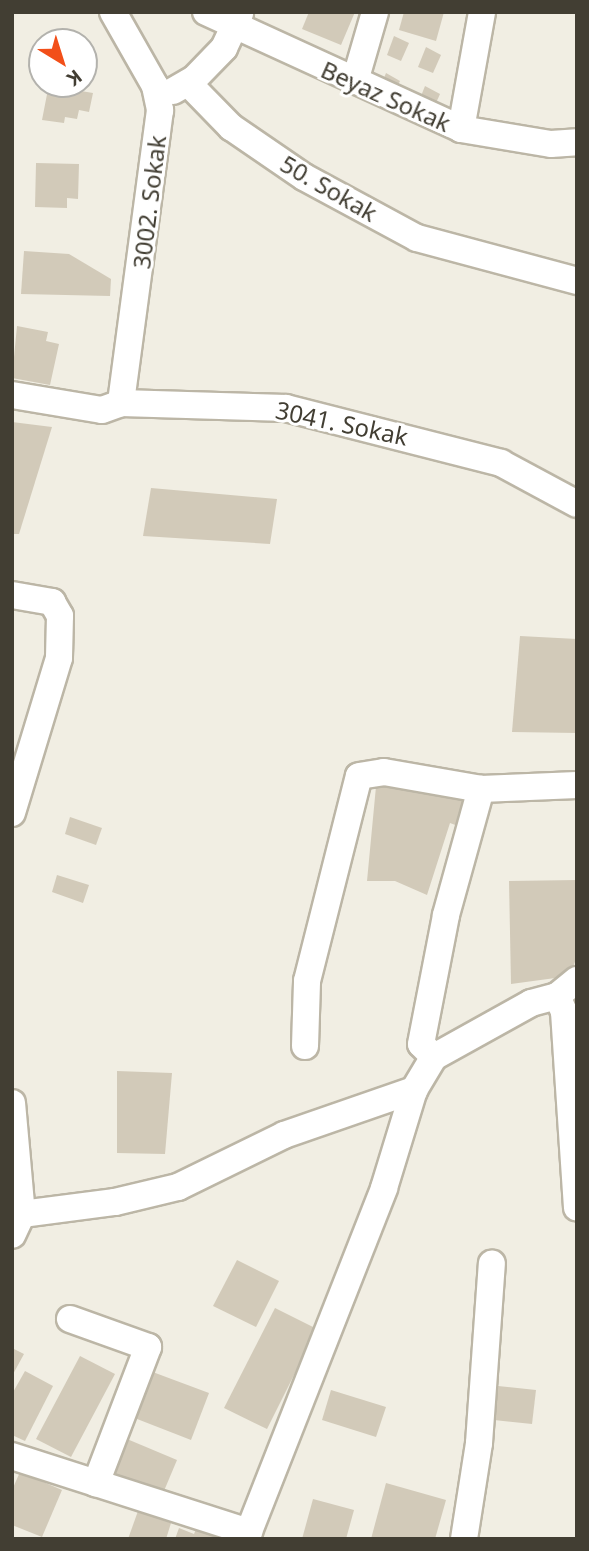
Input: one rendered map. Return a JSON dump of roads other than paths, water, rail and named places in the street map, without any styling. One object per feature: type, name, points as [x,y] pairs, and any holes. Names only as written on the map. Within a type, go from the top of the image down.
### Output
[{"type":"street","name":"3002. Sokak","points":[[113,12],[155,86],[158,99],[146,231],[121,403]]},
{"type":"street","name":"Beyaz Sokak","points":[[206,12],[237,20],[355,81],[461,128],[551,144],[577,142]]},
{"type":"street","points":[[355,81],[375,12]]},
{"type":"street","points":[[158,99],[188,83],[224,48],[237,20]]},
{"type":"street","points":[[461,128],[479,24]]},
{"type":"street","name":"50. Sokak","points":[[188,83],[231,127],[293,170],[417,238],[577,281]]},
{"type":"street","name":"3041. Sokak","points":[[12,395],[102,410],[121,403],[286,408],[501,463],[577,504]]},
{"type":"street","points":[[12,595],[51,603],[60,616],[58,659],[12,813]]},
{"type":"street","points":[[304,1046],[307,981],[359,776],[384,772],[481,789],[577,785]]},
{"type":"street","points":[[434,1057],[421,1044],[446,915],[481,789]]},
{"type":"street","points":[[12,1457],[247,1535],[384,1188],[414,1090],[434,1057],[531,1003],[567,988],[564,1012],[577,1208]]},
{"type":"street","points":[[12,1103],[17,1225],[178,1187],[284,1135],[414,1090]]},
{"type":"street","points":[[464,1539],[479,1443],[492,1263]]},
{"type":"street","points":[[70,1319],[148,1347],[96,1483]]}]
